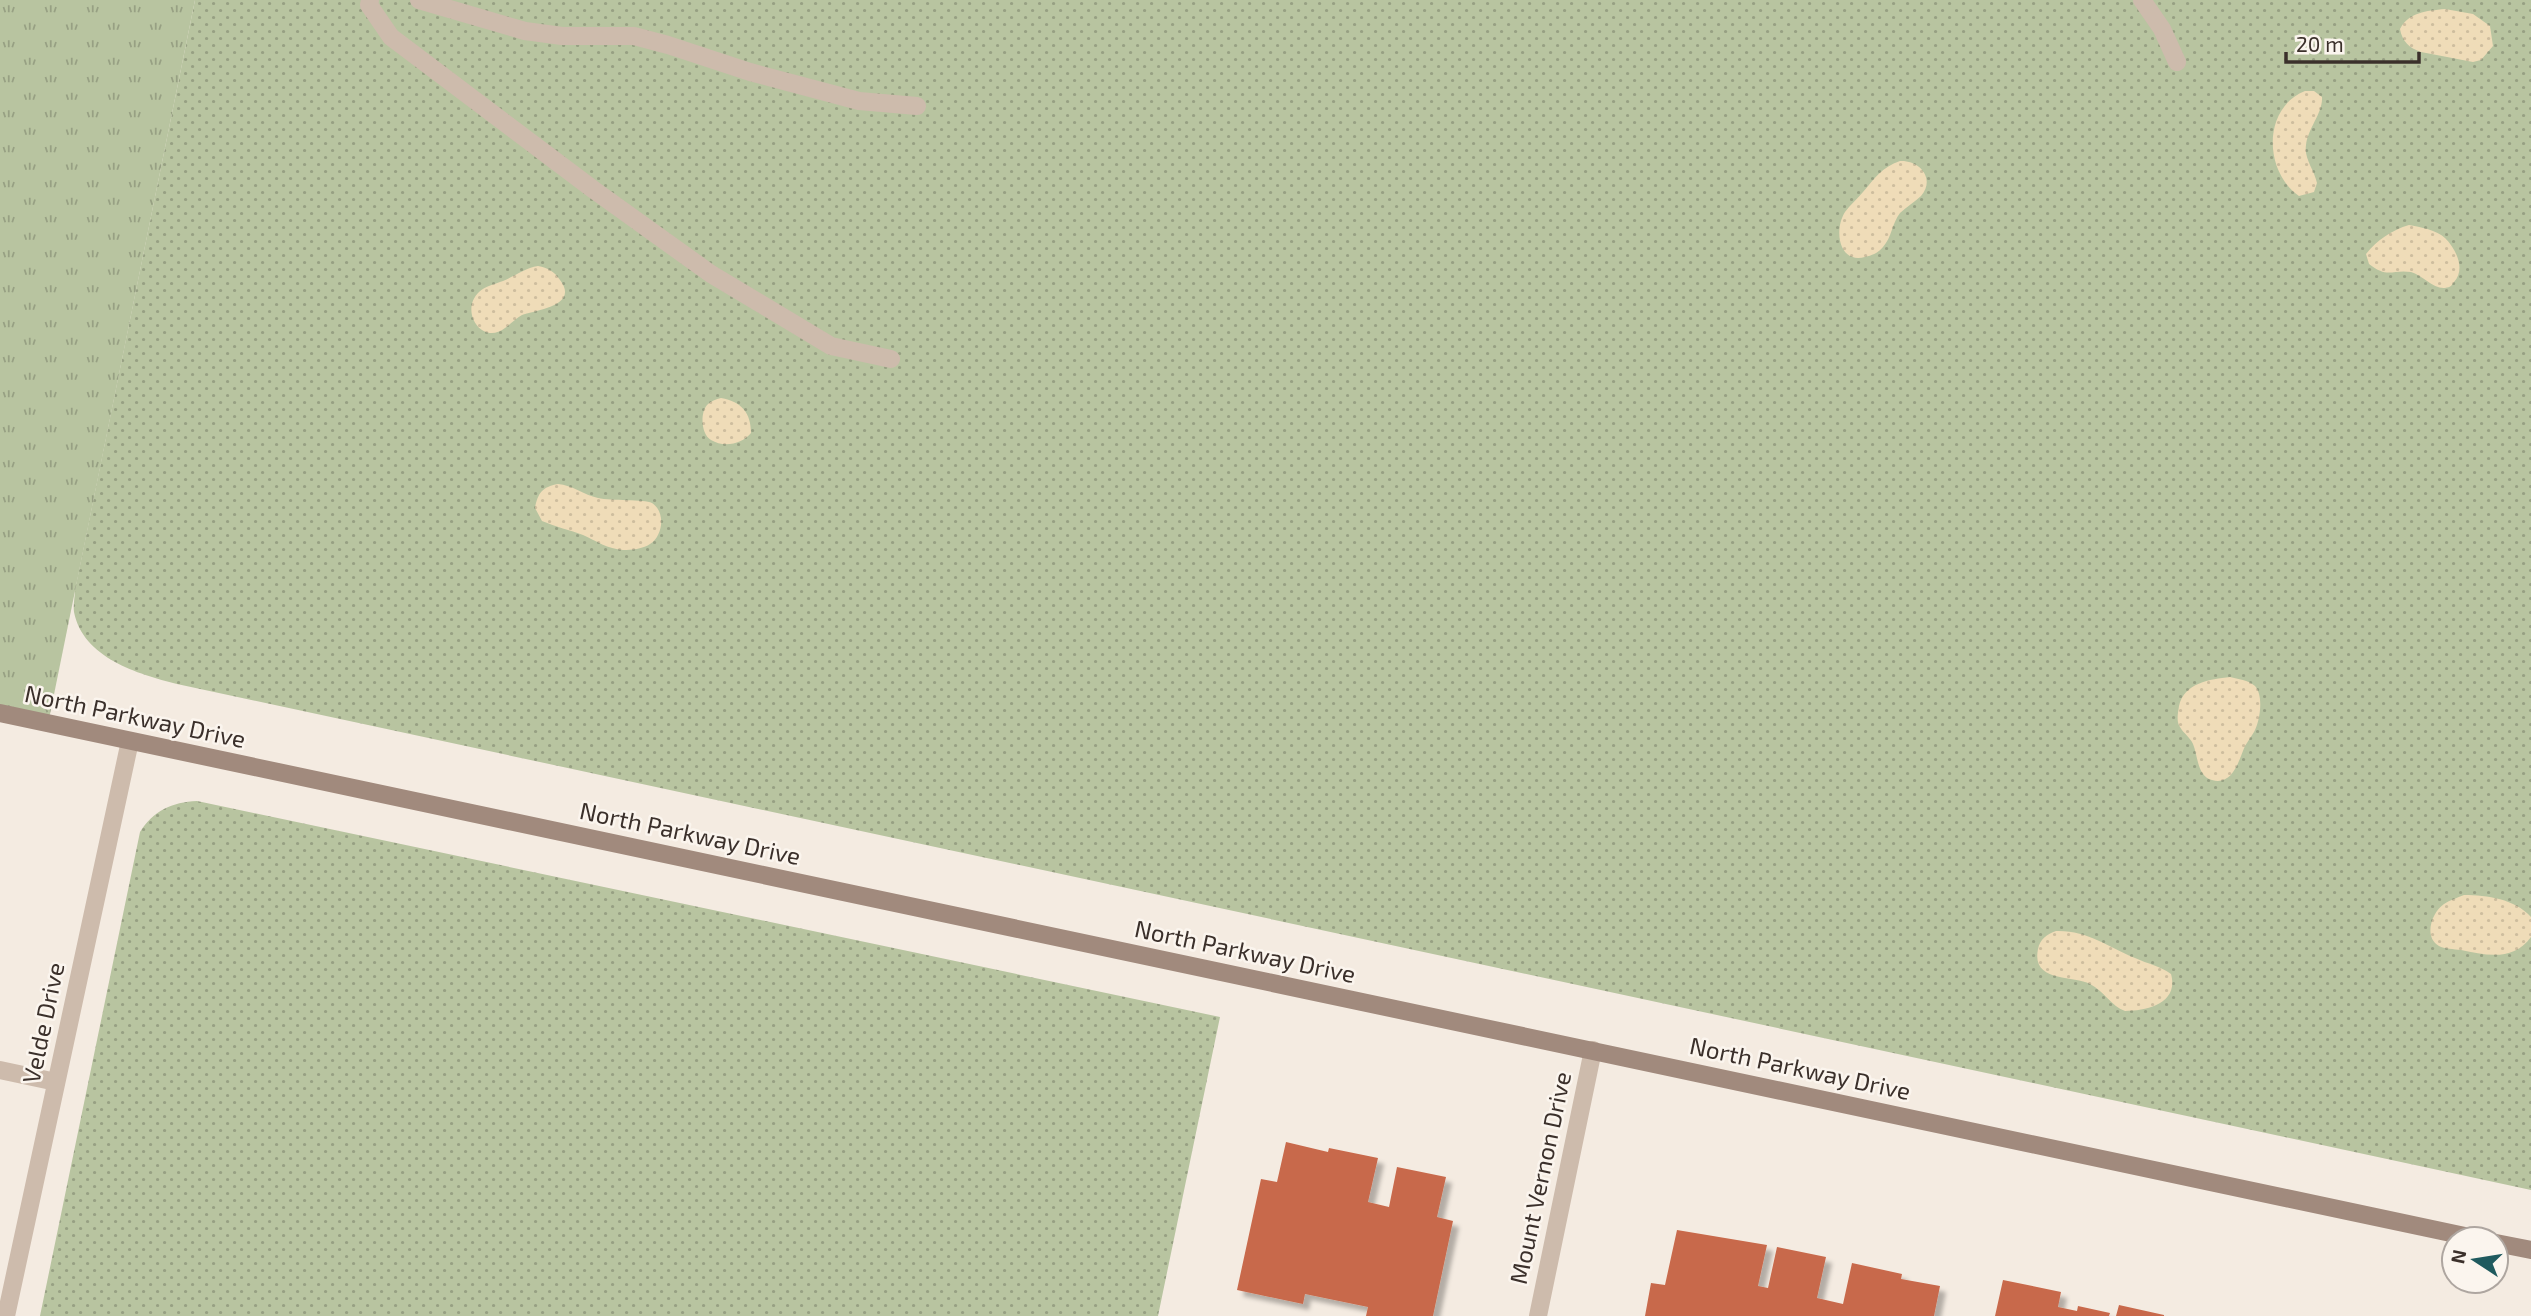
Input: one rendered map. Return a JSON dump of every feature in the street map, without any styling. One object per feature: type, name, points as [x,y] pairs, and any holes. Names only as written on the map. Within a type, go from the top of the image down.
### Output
[{"type":"main road","name":"North Parkway Drive","points":[[0,713],[2440,1231]]},
{"type":"main road","points":[[2510,1245],[2531,1250]]},
{"type":"street","points":[[370,0],[369,5],[391,37],[594,190],[711,274],[831,346],[891,359]]},
{"type":"street","points":[[419,0],[525,31],[562,36],[634,36],[750,72],[859,101],[917,106]]},
{"type":"street","points":[[2142,0],[2162,29],[2177,62]]},
{"type":"street","name":"Velde Drive","points":[[6,1316],[130,741]]},
{"type":"street","name":"Mount Vernon Drive","points":[[1538,1316],[1593,1050]]},
{"type":"street","points":[[0,1070],[56,1082]]},
{"type":"green space","points":[[0,0],[195,0],[48,724],[0,713]]},
{"type":"green space","points":[[195,0],[2531,0],[2531,1190],[177,684],[114,662],[88,641],[79,628],[74,612],[75,590]]},
{"type":"green space","points":[[197,801],[1220,1017],[1158,1316],[40,1316],[140,832],[151,818],[164,809],[179,803]]},
{"type":"sand","points":[[2445,9],[2473,14],[2490,26],[2493,46],[2481,60],[2473,62],[2421,52],[2404,40],[2400,29],[2408,19],[2425,12]]},
{"type":"sand","points":[[2305,91],[2314,91],[2322,97],[2322,103],[2306,145],[2306,155],[2317,183],[2314,192],[2299,196],[2287,185],[2279,172],[2273,141],[2275,125],[2281,111],[2291,99]]},
{"type":"sand","points":[[1900,161],[1907,161],[1923,171],[1927,183],[1925,189],[1921,196],[1900,213],[1879,251],[1865,257],[1856,258],[1849,255],[1839,236],[1845,212],[1879,174]]},
{"type":"sand","points":[[2409,225],[2438,233],[2453,248],[2459,271],[2451,286],[2441,288],[2411,272],[2386,272],[2369,264],[2366,254],[2375,244]]},
{"type":"sand","points":[[538,266],[551,270],[560,280],[565,289],[560,301],[545,309],[522,315],[496,332],[481,330],[472,316],[471,308],[479,292]]},
{"type":"sand","points":[[721,398],[735,402],[747,414],[751,433],[738,442],[716,442],[705,433],[703,413],[710,402]]},
{"type":"sand","points":[[558,484],[598,498],[652,503],[661,518],[658,535],[644,547],[618,549],[542,521],[535,508],[538,498],[544,489]]},
{"type":"sand","points":[[2230,677],[2255,686],[2260,702],[2259,715],[2254,732],[2234,770],[2230,776],[2219,781],[2203,774],[2193,744],[2179,725],[2179,706],[2186,692],[2192,687],[2206,681]]},
{"type":"sand","points":[[2464,895],[2491,897],[2517,906],[2531,917],[2531,937],[2516,950],[2499,955],[2439,946],[2431,937],[2433,918],[2444,904]]},
{"type":"sand","points":[[2056,931],[2088,936],[2163,969],[2171,974],[2170,992],[2152,1007],[2125,1011],[2090,984],[2047,973],[2038,960],[2038,949],[2044,937]]},
{"type":"building","points":[[1286,1142],[1328,1152],[1329,1148],[1378,1158],[1368,1202],[1389,1207],[1397,1167],[1446,1177],[1437,1217],[1453,1221],[1433,1316],[1366,1316],[1368,1307],[1305,1294],[1303,1304],[1237,1290],[1261,1179],[1277,1182]]},
{"type":"building","points":[[1677,1230],[1767,1245],[1758,1286],[1768,1288],[1777,1247],[1826,1257],[1817,1298],[1843,1304],[1852,1263],[1902,1274],[1901,1279],[1940,1286],[1934,1316],[1645,1316],[1651,1283],[1665,1285]]},
{"type":"building","points":[[2003,1280],[2061,1292],[2058,1307],[2077,1311],[2078,1306],[2110,1313],[2109,1316],[1995,1316]]},
{"type":"building","points":[[2119,1305],[2164,1315],[2164,1316],[2116,1316]]}]
